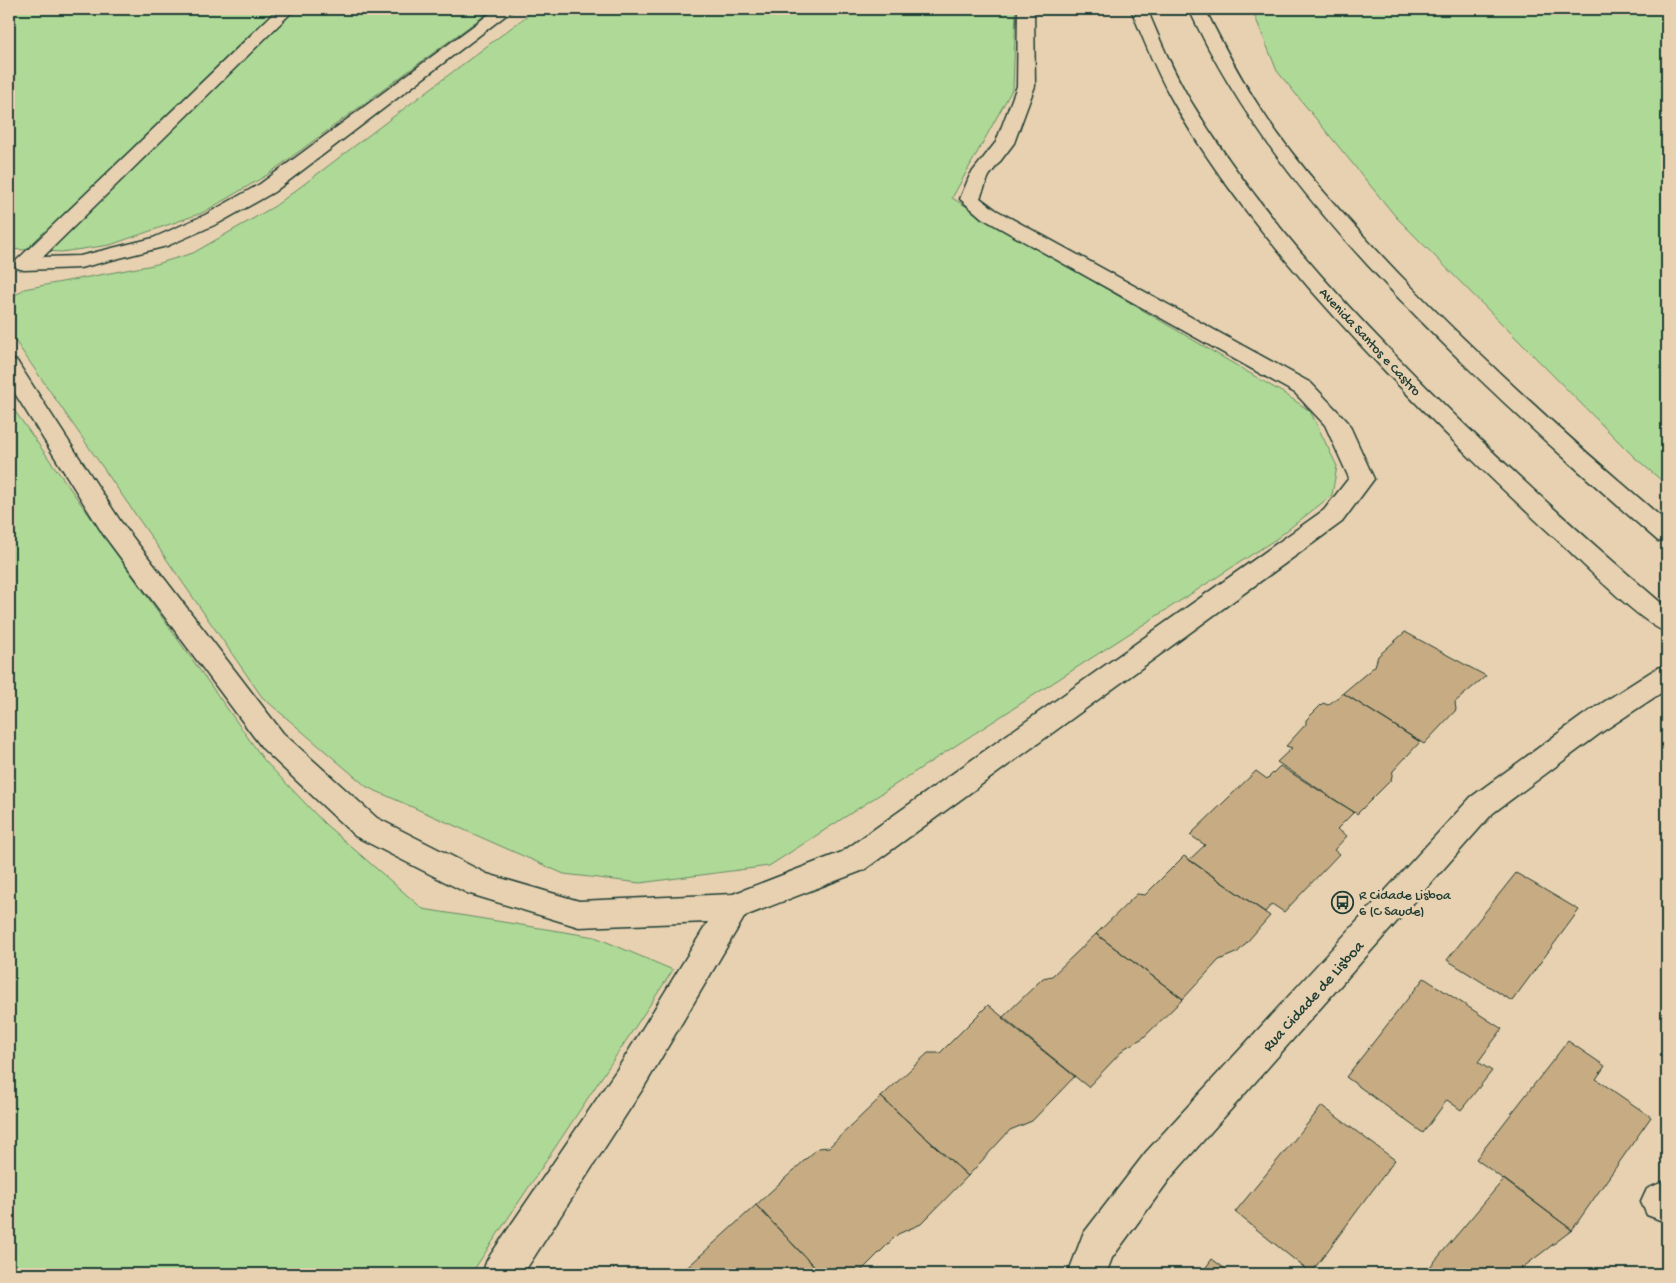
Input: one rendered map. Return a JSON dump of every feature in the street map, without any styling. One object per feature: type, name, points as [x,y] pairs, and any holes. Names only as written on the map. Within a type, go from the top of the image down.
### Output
[{"type":"main road","points":[[16,264],[287,9]]},
{"type":"main road","points":[[16,264],[80,262],[160,242],[212,219],[267,188],[506,9]]},
{"type":"main road","points":[[9,366],[112,528],[273,741],[366,827],[478,884],[579,914],[734,907],[853,861],[1333,516],[1362,479],[1336,422],[1303,388],[989,214],[970,199],[980,175],[1005,143],[1026,86],[1026,9]]},
{"type":"main road","name":"Avenida Santos e Castro","points":[[1138,9],[1159,56],[1202,132],[1243,192],[1322,289],[1396,370],[1467,441],[1667,623]]},
{"type":"main road","points":[[1197,9],[1220,54],[1254,110],[1309,186],[1376,262],[1468,356],[1590,468],[1667,535]]},
{"type":"main road","name":"Rua Cidade de Lisboa","points":[[1065,1274],[1092,1260],[1159,1164],[1482,806],[1592,724],[1667,675]]},
{"type":"main road","points":[[501,1274],[632,1076],[734,907]]},
{"type":"green space","points":[[9,9],[493,9],[267,175],[202,213],[110,245],[61,252],[9,249]]},
{"type":"green space","points":[[536,9],[1016,9],[1013,88],[952,198],[1285,394],[1310,411],[1337,466],[1332,495],[1276,539],[769,866],[640,883],[564,874],[367,787],[262,697],[9,332],[9,300],[24,289],[153,265],[193,253],[275,206]]},
{"type":"green space","points":[[1252,9],[1667,9],[1667,485],[1634,457],[1396,217],[1277,71]]},
{"type":"green space","points":[[9,403],[264,760],[325,824],[423,909],[595,937],[673,970],[471,1274],[9,1274]]},
{"type":"building","points":[[1405,632],[1486,676],[1455,702],[1456,710],[1424,744],[1343,693],[1375,666],[1378,656]]},
{"type":"building","points":[[1343,693],[1420,742],[1393,771],[1391,780],[1357,814],[1277,762],[1292,748],[1286,746],[1306,724],[1306,720],[1323,703],[1328,705]]},
{"type":"building","points":[[1280,766],[1354,812],[1337,829],[1347,836],[1334,850],[1339,854],[1284,912],[1272,904],[1265,912],[1189,860],[1205,845],[1190,835],[1256,771],[1267,779]]},
{"type":"building","points":[[1184,856],[1270,916],[1238,952],[1219,960],[1183,999],[1096,934],[1137,894],[1145,895]]},
{"type":"building","points":[[1516,873],[1579,910],[1512,1001],[1447,960]]},
{"type":"building","points":[[1096,934],[1183,999],[1143,1038],[1125,1048],[1088,1087],[1002,1018],[1043,978],[1052,976]]},
{"type":"building","points":[[1424,978],[1502,1029],[1478,1062],[1492,1071],[1461,1110],[1447,1100],[1423,1133],[1346,1077]]},
{"type":"building","points":[[988,1005],[1075,1076],[1032,1121],[1010,1130],[968,1176],[881,1097],[928,1053],[940,1053]]},
{"type":"building","points":[[1568,1041],[1605,1066],[1596,1079],[1651,1117],[1572,1230],[1476,1159]]},
{"type":"building","points":[[881,1097],[968,1176],[921,1224],[898,1234],[858,1274],[821,1274],[756,1205],[818,1148],[829,1147]]},
{"type":"building","points":[[1322,1106],[1395,1160],[1311,1273],[1235,1212]]},
{"type":"building","points":[[1504,1179],[1572,1230],[1514,1274],[1424,1274]]},
{"type":"building","points":[[756,1205],[821,1274],[680,1274]]},
{"type":"building","points":[[1212,1259],[1232,1274],[1201,1274]]},
{"type":"place","name":"R Cidade Lisboa 6 (C Saude)","points":[[1343,902]]}]
